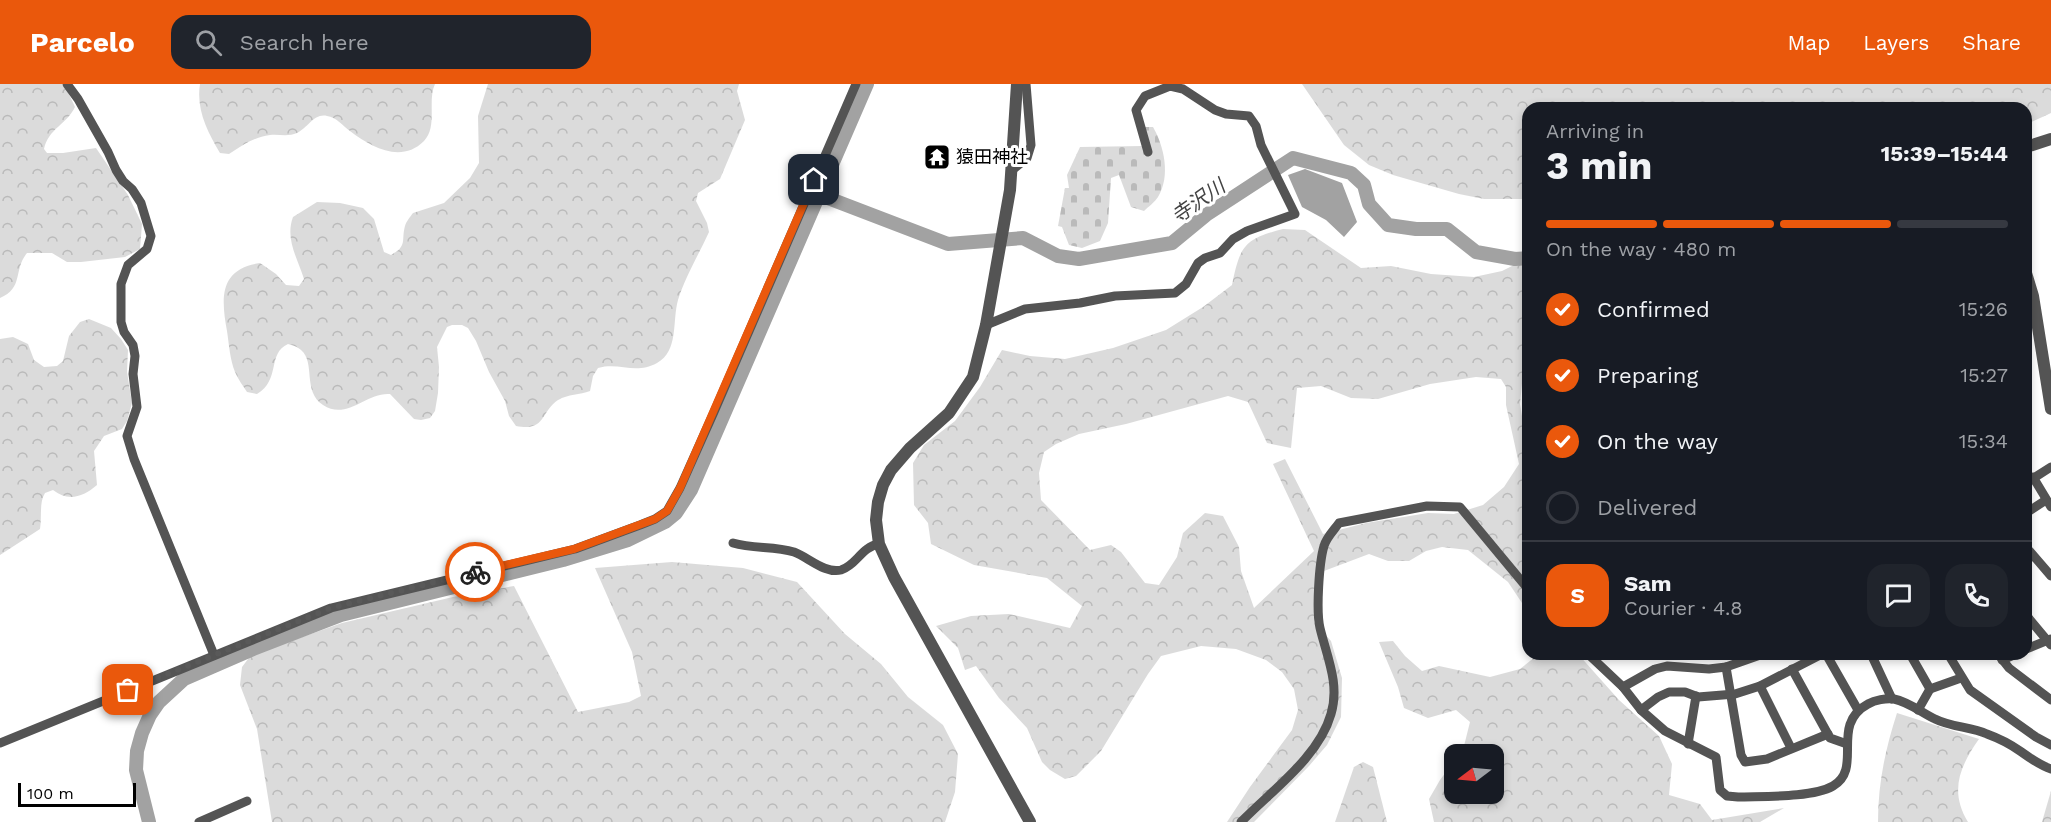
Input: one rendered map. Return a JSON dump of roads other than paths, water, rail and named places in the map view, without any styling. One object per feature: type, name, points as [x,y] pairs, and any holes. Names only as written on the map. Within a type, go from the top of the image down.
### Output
[{"type":"street","points":[[67,84],[78,99],[116,170],[141,203],[151,236],[147,249],[128,265],[121,284],[122,322],[124,332],[133,345],[135,356],[133,374],[137,407],[127,436],[134,459],[214,655]]},
{"type":"street","points":[[0,743],[331,608],[574,549],[647,522],[667,511],[704,434],[856,84]]},
{"type":"street","points":[[1017,84],[1010,190],[986,325],[973,377],[949,413],[910,448],[891,471],[883,485],[876,520],[879,544],[894,577],[1030,822]]},
{"type":"street","points":[[1011,171],[1027,158],[1031,146],[1026,84]]},
{"type":"street","points":[[986,325],[1026,309],[1080,303],[1114,296],[1175,293],[1186,284],[1198,263],[1220,253],[1233,239],[1247,231],[1295,214],[1261,145],[1256,126],[1249,116],[1226,114],[1215,110],[1183,89],[1170,86],[1145,96],[1136,110],[1148,152]]},
{"type":"street","points":[[2032,145],[2051,139]]},
{"type":"street","points":[[2032,293],[2051,409]]},
{"type":"street","points":[[2032,479],[2051,467]]},
{"type":"street","points":[[2032,483],[2048,503],[2032,510]]},
{"type":"street","points":[[1241,822],[1306,759],[1331,714],[1334,692],[1332,669],[1320,628],[1319,605],[1324,545],[1339,523],[1427,506],[1460,507],[1522,581]]},
{"type":"street","points":[[733,543],[746,547],[793,552],[830,570],[838,571],[850,566],[870,546],[879,544]]},
{"type":"street","points":[[2032,554],[2051,576]]},
{"type":"street","points":[[2032,622],[2049,641],[2032,647]]},
{"type":"street","points":[[1594,660],[1623,687],[1641,710],[1665,731],[1716,757],[1720,790],[1727,796],[1812,793],[1832,787],[1840,780],[1847,767],[1849,725],[1858,710],[1873,702],[1892,699],[1937,720],[1986,733],[2051,769]]},
{"type":"street","points":[[1623,687],[1654,669],[1667,666],[1709,669],[1726,667],[1746,660]]},
{"type":"street","points":[[1641,710],[1658,697],[1669,693],[1685,692],[1696,696],[1731,694],[1760,686],[1811,660]]},
{"type":"street","points":[[1828,660],[1858,710]]},
{"type":"street","points":[[1874,660],[1892,699]]},
{"type":"street","points":[[1913,660],[1930,689]]},
{"type":"street","points":[[1951,660],[1970,690],[2036,737],[2051,745]]},
{"type":"street","points":[[2002,660],[2009,669],[2051,700]]},
{"type":"street","points":[[1726,667],[1741,755],[1745,762],[1767,759],[1828,734]]},
{"type":"street","points":[[1792,669],[1830,738],[1847,744]]},
{"type":"street","points":[[1918,710],[1930,689],[1961,678]]},
{"type":"street","points":[[1760,686],[1791,748]]},
{"type":"street","points":[[1688,744],[1696,696]]},
{"type":"street","points":[[199,822],[248,801]]},
{"type":"waterway","points":[[149,822],[136,770],[137,751],[150,715],[159,702],[184,679],[341,615],[563,560],[628,540],[665,522],[676,513],[691,490],[867,84]]},
{"type":"waterway","name":"寺沢川","points":[[820,195],[948,244],[1023,238],[1058,256],[1079,259],[1172,243],[1206,215],[1293,158],[1351,173],[1364,185],[1369,204],[1388,225],[1416,229],[1447,229],[1476,252],[1522,258]]},
{"type":"place","name":"猿田神社","points":[[937,157]]}]
